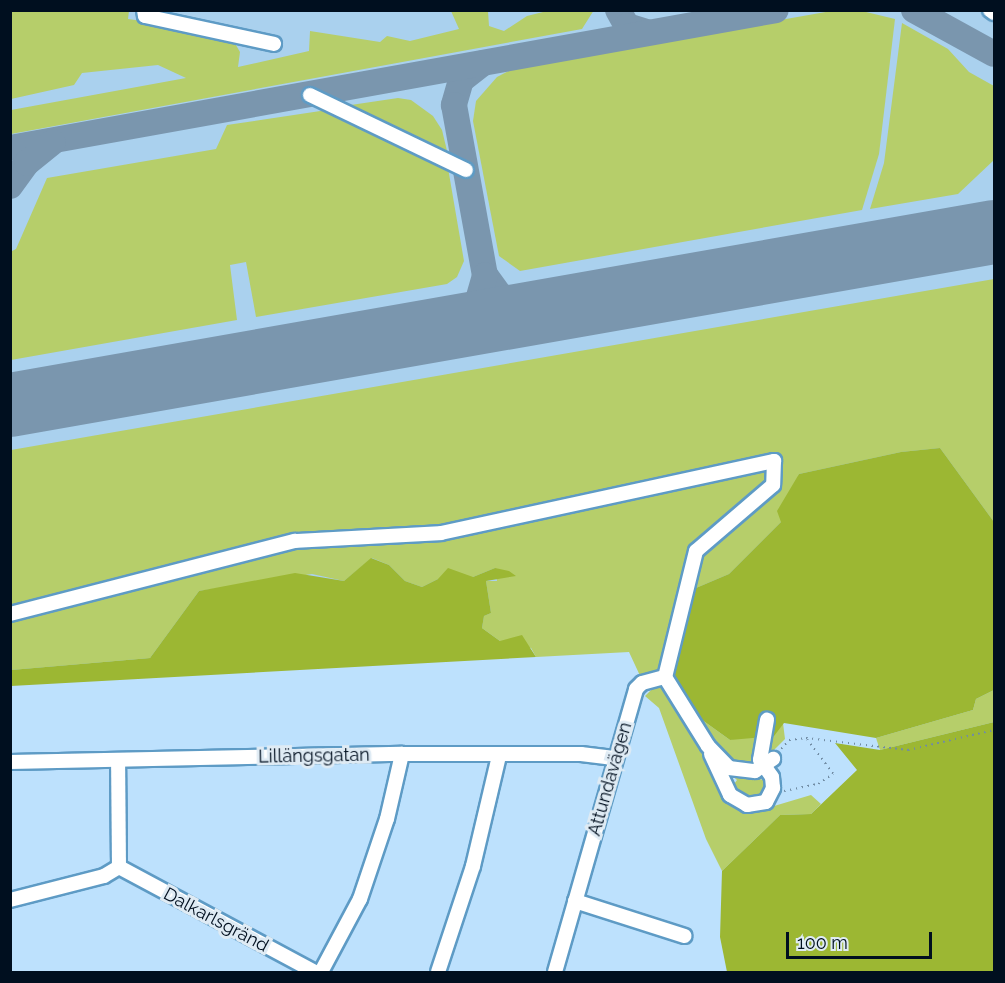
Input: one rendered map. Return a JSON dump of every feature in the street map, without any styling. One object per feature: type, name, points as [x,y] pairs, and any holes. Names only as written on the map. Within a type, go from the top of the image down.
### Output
[{"type":"street","points":[[144,10],[145,16],[274,44]]},
{"type":"street","points":[[990,10],[994,13]]},
{"type":"street","points":[[310,95],[466,170]]},
{"type":"street","points":[[10,614],[295,541],[441,533],[774,461],[773,485],[696,551],[665,677],[708,746],[730,795],[747,805],[766,802],[771,793],[772,777],[762,768]]},
{"type":"street","name":"Attundavägen","points":[[555,972],[636,689],[642,682],[665,677]]},
{"type":"street","points":[[762,768],[767,720]]},
{"type":"street","points":[[708,746],[729,768],[762,768],[773,759]]},
{"type":"street","points":[[321,972],[360,899],[387,819],[402,754]]},
{"type":"street","name":"Lillängsgatan","points":[[10,762],[402,754],[499,756],[581,754],[616,758]]},
{"type":"street","points":[[438,972],[474,866],[499,756]]},
{"type":"street","points":[[10,900],[104,876],[119,867],[118,760]]},
{"type":"street","name":"Dalkarlsgränd","points":[[119,867],[315,972]]},
{"type":"street","points":[[575,901],[685,936]]},
{"type":"path","points":[[773,759],[789,740],[806,738],[908,750],[994,730]]},
{"type":"path","points":[[771,793],[818,784],[833,774],[806,738]]},
{"type":"shaded area","points":[[11,11],[994,11],[994,522],[986,515],[580,619],[11,670]]},
{"type":"green space","points":[[594,10],[582,29],[11,134],[11,110],[186,78],[158,65],[82,73],[74,85],[11,99],[11,11],[129,11],[128,19],[213,31],[233,40],[240,52],[238,67],[309,51],[310,31],[380,42],[387,36],[410,41],[459,29],[451,11],[488,11],[489,26],[504,31],[527,16],[547,11]]},
{"type":"green space","points":[[837,10],[862,11],[895,19],[879,154],[862,210],[520,271],[499,256],[473,121],[476,101],[497,77],[518,66]]},
{"type":"green space","points":[[902,23],[948,49],[969,72],[994,86],[994,160],[958,194],[870,209],[884,163]]},
{"type":"green space","points":[[398,98],[411,100],[433,116],[442,130],[448,155],[344,106]]},
{"type":"green space","points":[[327,110],[448,168],[464,261],[457,277],[447,284],[256,317],[246,262],[230,265],[237,320],[11,360],[10,252],[16,249],[47,178],[216,149],[227,125]]},
{"type":"green space","points":[[994,279],[994,522],[940,448],[901,452],[799,474],[781,522],[729,574],[696,588],[673,672],[660,672],[642,680],[629,652],[536,657],[531,648],[500,641],[482,628],[484,616],[491,613],[486,581],[497,581],[495,568],[473,577],[438,579],[422,587],[405,581],[389,565],[372,558],[344,581],[312,574],[199,591],[150,658],[11,670],[11,450]]},
{"type":"green space","points":[[940,448],[994,522],[994,690],[976,699],[973,710],[876,738],[784,723],[774,736],[730,740],[698,717],[673,672],[696,588],[729,574],[781,522],[777,511],[799,474],[901,452]]},
{"type":"green space","points":[[371,558],[389,565],[405,581],[422,587],[438,579],[448,568],[473,577],[495,568],[509,571],[516,576],[486,581],[491,613],[484,616],[482,628],[500,641],[522,635],[536,657],[11,686],[11,670],[150,658],[199,591],[295,573],[344,581]]},
{"type":"green space","points":[[654,687],[666,687],[682,705],[723,790],[764,809],[811,795],[821,804],[811,814],[780,815],[722,871],[706,839],[659,708],[645,696]]},
{"type":"green space","points":[[994,690],[994,722],[880,750],[876,738],[973,710],[976,699]]},
{"type":"green space","points":[[698,717],[730,740],[783,723],[785,739],[757,767],[738,766],[718,749]]},
{"type":"green space","points":[[994,722],[994,972],[727,972],[720,937],[722,871],[780,815],[811,814],[857,770],[835,743],[880,750]]},
{"type":"green space","points":[[723,768],[763,780],[767,783],[768,795],[748,802],[732,787],[737,780]]},
{"type":"taxiway","points":[[618,10],[627,26],[647,32]]},
{"type":"taxiway","points":[[10,148],[776,10]]},
{"type":"taxiway","points":[[914,10],[994,54]]},
{"type":"taxiway","points":[[483,63],[461,80],[454,105],[485,275],[503,300],[538,312]]},
{"type":"taxiway","points":[[10,186],[27,163],[53,142]]},
{"type":"taxiway","points":[[446,329],[476,307],[485,275]]},
{"type":"runway","points":[[10,405],[994,232]]}]
